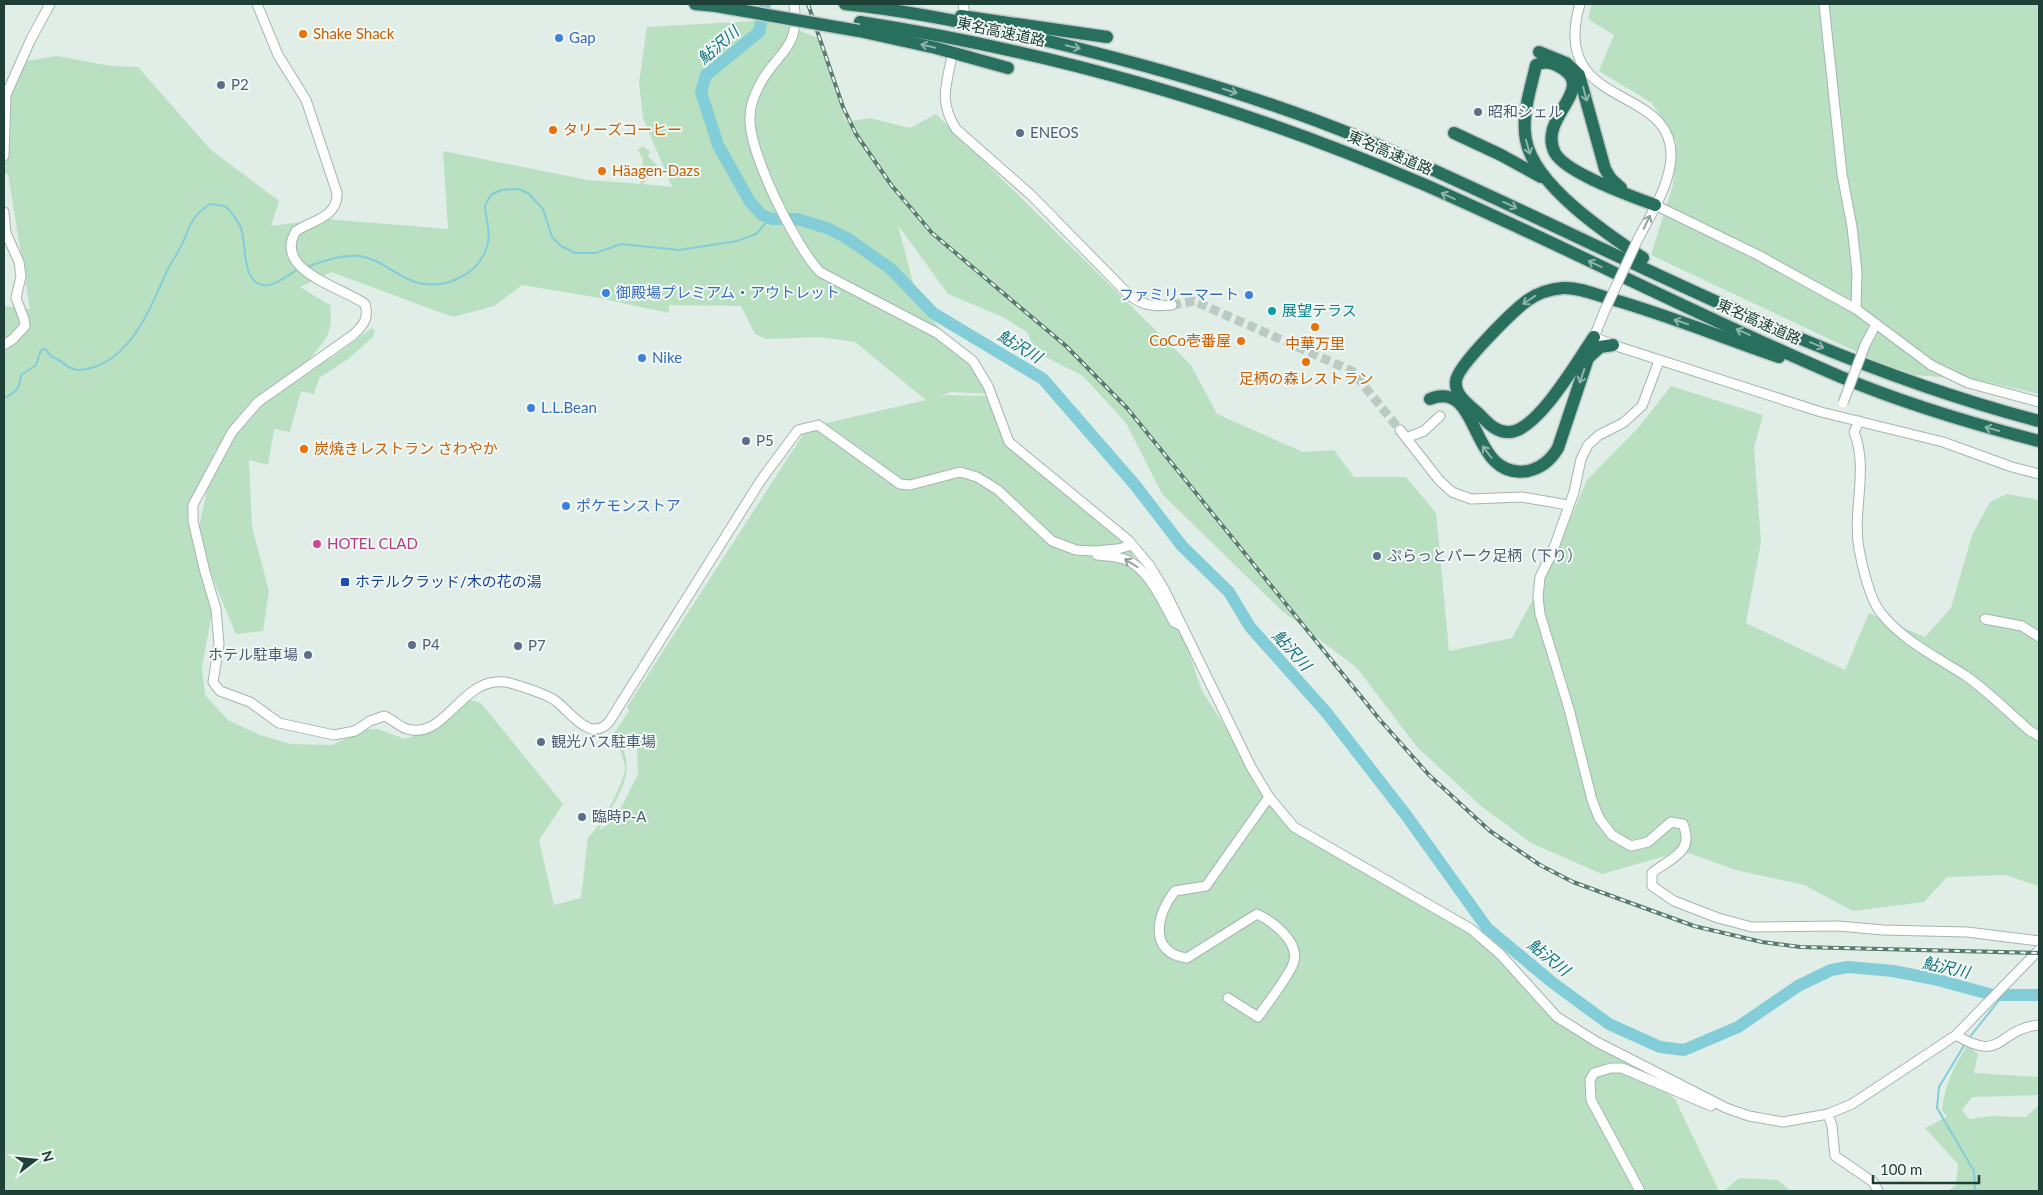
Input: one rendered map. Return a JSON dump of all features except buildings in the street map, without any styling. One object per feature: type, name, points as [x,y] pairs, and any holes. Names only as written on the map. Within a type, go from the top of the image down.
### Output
[{"type":"highway","name":"東名高速道路","points":[[695,4],[960,39],[1061,61],[1192,97],[1271,124],[1422,184],[1843,378],[1991,428],[2039,441]]},
{"type":"highway","name":"東名高速道路","points":[[845,4],[889,10],[1049,41],[1207,83],[1261,101],[1404,157],[1719,301],[1885,373],[1966,400],[2039,421]]},
{"type":"highway","points":[[889,10],[979,17],[1107,37]]},
{"type":"highway","points":[[860,27],[1008,68]]},
{"type":"highway","points":[[1539,52],[1566,63],[1579,75],[1603,163],[1611,179],[1620,188],[1655,205]]},
{"type":"highway","points":[[1550,184],[1531,157],[1524,130],[1536,64],[1544,62],[1562,68],[1569,75],[1573,84],[1570,100],[1552,129],[1551,141],[1558,157],[1572,169],[1655,205]]},
{"type":"highway","points":[[1454,134],[1501,155],[1550,184],[1616,240],[1719,301]]},
{"type":"highway","points":[[1594,337],[1542,410],[1527,425],[1516,431],[1504,431],[1495,428],[1458,392],[1456,378],[1462,367],[1520,306],[1543,292],[1566,288],[1623,303],[1843,378]]},
{"type":"highway","points":[[1430,399],[1443,395],[1456,400],[1470,416],[1483,448],[1494,461],[1507,469],[1529,470],[1549,460],[1558,448],[1588,358],[1600,347],[1613,345]]},
{"type":"street","points":[[4,156],[5,96],[31,39],[50,4]]},
{"type":"street","points":[[258,4],[278,55],[306,100],[337,192],[336,204],[330,213],[303,226],[293,236],[294,253],[310,273],[319,280],[355,296],[365,304],[367,317],[365,323],[353,335],[258,402],[248,412],[232,432],[195,498],[192,512],[205,572],[216,609],[219,644],[213,682],[220,691],[250,702],[279,723],[334,734],[346,734],[356,732],[370,720],[384,716],[407,729],[419,730],[430,727],[475,688],[486,683],[498,681],[544,694],[555,701],[582,726],[600,729],[609,722],[761,480],[798,430],[818,424],[900,484],[910,485],[960,472],[977,477],[998,490],[1052,541],[1076,550],[1088,551],[1118,549],[1132,544]]},
{"type":"street","points":[[794,4],[796,20],[794,36],[787,49],[758,87],[750,117],[752,137],[771,188],[792,234],[807,259],[820,272],[937,333],[973,361],[988,386],[1008,442],[1064,486],[1132,544],[1154,573],[1183,626],[1234,734],[1269,797],[1294,827],[1471,929],[1500,954],[1557,1016],[1597,1042],[1726,1108],[1750,1116]]},
{"type":"street","points":[[1580,4],[1575,25],[1575,38],[1577,53],[1583,66],[1590,76],[1602,85],[1651,114],[1667,136],[1671,150],[1670,165],[1655,205],[1594,337],[1659,361],[1742,384],[1838,416],[1943,442],[2039,474]]},
{"type":"street","points":[[1824,4],[1842,174],[1858,272],[1856,309]]},
{"type":"street","points":[[951,61],[944,94],[945,107],[956,129],[1031,195],[1129,295],[1142,305],[1151,307],[1172,305]]},
{"type":"street","points":[[1655,205],[1758,255],[1856,309],[1931,365],[1968,382],[2039,402]]},
{"type":"street","points":[[4,212],[5,234],[19,262],[20,276],[16,298],[25,326],[13,339],[4,345]]},
{"type":"street","points":[[1838,416],[1865,345],[1876,324]]},
{"type":"street","points":[[1659,361],[1642,406],[1623,423],[1599,435],[1588,445],[1581,458],[1552,553],[1540,578],[1540,614],[1569,709],[1585,776],[1599,818],[1612,835],[1631,846],[1648,842],[1672,822],[1683,824],[1687,835],[1686,845],[1675,859],[1666,862],[1652,873],[1652,886],[1674,901],[1718,918],[1752,926],[1838,926],[1883,930],[1967,932],[2039,941]]},
{"type":"street","points":[[1406,438],[1424,431],[1440,416]]},
{"type":"street","points":[[1859,421],[1854,432],[1861,459],[1856,523],[1859,550],[1872,595],[1880,613],[1904,636],[1967,677],[2030,731],[2039,736]]},
{"type":"street","points":[[1400,430],[1439,480],[1452,492],[1471,499],[1522,496],[1568,505]]},
{"type":"street","points":[[1088,551],[1094,554],[1123,558],[1137,566],[1149,580],[1174,622],[1183,626]]},
{"type":"street","points":[[1985,619],[2022,626],[2039,637]]},
{"type":"street","points":[[1228,998],[1258,1017],[1294,961],[1293,949],[1288,937],[1257,914],[1187,958],[1180,958],[1167,950],[1160,939],[1160,919],[1169,898],[1175,891],[1206,886],[1269,797]]},
{"type":"street","points":[[1640,1191],[1591,1100],[1590,1085],[1594,1073],[1611,1068],[1622,1068],[1726,1112],[1783,1122],[1828,1114],[1852,1104],[1956,1035],[2039,950]]},
{"type":"street","points":[[1956,1035],[1978,1047],[1991,1047],[2020,1028],[2039,1025]]},
{"type":"street","points":[[1828,1114],[1832,1126],[1834,1156],[1873,1182],[1878,1191]]},
{"type":"green space","points":[[1592,4],[2039,4],[2039,394],[1977,380],[1915,375],[1876,361],[1651,255],[1673,185],[1676,141],[1652,103],[1599,71],[1614,35],[1588,19]]},
{"type":"green space","points":[[773,20],[818,38],[846,122],[870,118],[910,128],[936,114],[1191,365],[1217,414],[1303,452],[1334,450],[1354,477],[1406,477],[1436,513],[1449,651],[1512,638],[1548,571],[1587,480],[1638,428],[1671,386],[1763,415],[1754,448],[1761,542],[1746,623],[1845,670],[1869,613],[1925,637],[1951,608],[1972,535],[1990,502],[2007,494],[2039,500],[2039,886],[2005,875],[1947,877],[1924,902],[1853,911],[1804,885],[1736,870],[1683,851],[1602,874],[1531,843],[1481,806],[1417,747],[1357,668],[1282,611],[1162,494],[1126,423],[1083,376],[1036,352],[1027,332],[1003,317],[948,294],[898,225],[918,302],[993,394],[951,392],[935,398],[947,395],[987,396],[996,419],[1037,464],[1132,545],[1134,568],[1164,591],[1181,629],[1202,691],[1251,767],[1272,807],[1324,845],[1480,937],[1547,1006],[1675,1099],[1719,1191],[4,1191],[4,306],[30,309],[8,174],[4,173],[4,91],[8,90],[27,61],[57,56],[111,66],[138,67],[211,150],[279,201],[271,226],[325,219],[448,229],[443,151],[588,180],[641,184],[637,173],[642,168],[643,160],[638,150],[643,146],[650,152],[648,156],[658,166],[643,184],[672,187],[643,118],[639,82],[647,27]],"holes":[[[331,272],[453,317],[494,306],[522,285],[594,297],[669,313],[669,305],[741,306],[755,334],[766,339],[819,337],[855,342],[926,400],[818,425],[804,433],[627,707],[629,711],[613,735],[625,765],[624,776],[610,806],[593,833],[588,837],[581,898],[554,905],[539,840],[563,804],[481,703],[466,699],[434,728],[405,739],[378,729],[365,729],[332,745],[291,744],[260,735],[228,720],[205,695],[202,667],[215,596],[202,553],[236,634],[263,631],[269,591],[252,527],[249,460],[268,465],[274,429],[290,432],[301,391],[314,394],[319,378],[348,359],[373,337],[375,331],[372,328],[333,357],[316,365],[311,357],[322,345],[328,334],[331,321],[330,305],[300,287]],[[216,450],[197,536],[191,520]],[[614,736],[637,746],[638,774],[619,812],[616,807],[609,824],[599,830],[624,783],[627,762],[621,746]]]},
{"type":"green space","points":[[1967,1046],[1978,1054],[1974,1073],[2039,1077],[2039,1095],[1972,1097],[1962,1110],[1969,1119],[1992,1116],[2026,1117],[2039,1105],[2039,1191],[1948,1191],[1956,1185],[1958,1164],[1925,1128],[1947,1117],[1942,1110],[1945,1092],[1954,1069]]},
{"type":"green space","points":[[1739,1178],[1778,1180],[1790,1191],[1724,1191]]},
{"type":"waterway","name":"鮎沢川","points":[[765,4],[759,32],[706,75],[701,92],[718,145],[750,202],[762,215],[772,219],[797,219],[827,228],[847,238],[891,269],[933,313],[1043,379],[1135,485],[1182,546],[1229,592],[1250,627],[1326,712],[1406,815],[1487,928],[1553,983],[1609,1024],[1660,1047],[1684,1050],[1738,1027],[1798,986],[1831,970],[1848,967],[1893,971],[1934,979],[1993,995],[2039,995]]},
{"type":"waterway","points":[[307,267],[340,257],[360,256],[382,264],[415,282],[438,284],[460,278],[470,271],[484,254],[489,238],[485,205],[491,195],[501,190],[519,189],[529,194],[543,209],[552,237],[561,246],[575,253],[596,253],[621,244],[679,250],[737,241],[756,234],[770,218]]},
{"type":"waterway","points":[[4,398],[17,389],[21,375],[36,365],[41,350],[45,349],[52,357],[74,370],[78,370],[95,367],[110,359],[123,348],[144,320],[193,219],[210,204],[225,206],[238,221],[242,232],[247,266],[254,281],[269,285],[300,269]]},
{"type":"waterway","points":[[1969,1038],[2004,994]]},
{"type":"waterway","points":[[1965,1044],[1939,1087],[1937,1108],[1974,1171],[1975,1191]]},
{"type":"tunnel","points":[[952,57],[962,16]]},
{"type":"tunnel","points":[[1172,305],[1194,301],[1352,371],[1400,430]]},
{"type":"railway","points":[[808,4],[843,107],[856,134],[892,186],[932,233],[1066,346],[1127,408],[1380,720],[1429,775],[1490,831],[1540,865],[1573,882],[1694,926],[1762,942],[1800,947],[2039,953]]},
{"type":"place","name":"Shake Shack","points":[[303,34]]},
{"type":"place","name":"Gap","points":[[559,38]]},
{"type":"place","name":"P2","points":[[221,85]]},
{"type":"place","name":"昭和シェル","points":[[1478,112]]},
{"type":"place","name":"タリーズコーヒー","points":[[553,130]]},
{"type":"place","name":"ENEOS","points":[[1020,133]]},
{"type":"place","name":"Häagen-Dazs","points":[[602,171]]},
{"type":"place","name":"御殿場プレミアム・アウトレット","points":[[606,293]]},
{"type":"place","name":"ファミリーマート","points":[[1249,295]]},
{"type":"place","name":"展望テラス","points":[[1272,311]]},
{"type":"place","name":"中華万里","points":[[1315,327]]},
{"type":"place","name":"CoCo壱番屋","points":[[1241,341]]},
{"type":"place","name":"Nike","points":[[642,358]]},
{"type":"place","name":"足柄の森レストラン","points":[[1306,362]]},
{"type":"place","name":"L.L.Bean","points":[[531,408]]},
{"type":"place","name":"P5","points":[[746,441]]},
{"type":"place","name":"炭焼きレストラン さわやか","points":[[304,449]]},
{"type":"place","name":"ポケモンストア","points":[[566,506]]},
{"type":"place","name":"HOTEL CLAD","points":[[317,544]]},
{"type":"place","name":"ぷらっとパーク足柄（下り）","points":[[1377,556]]},
{"type":"place","name":"ホテルクラッド/木の花の湯","points":[[345,582]]},
{"type":"place","name":"P4","points":[[412,645]]},
{"type":"place","name":"P7","points":[[518,646]]},
{"type":"place","name":"ホテル駐車場","points":[[308,655]]},
{"type":"place","name":"観光バス駐車場","points":[[541,742]]},
{"type":"place","name":"臨時P-A","points":[[582,817]]}]
